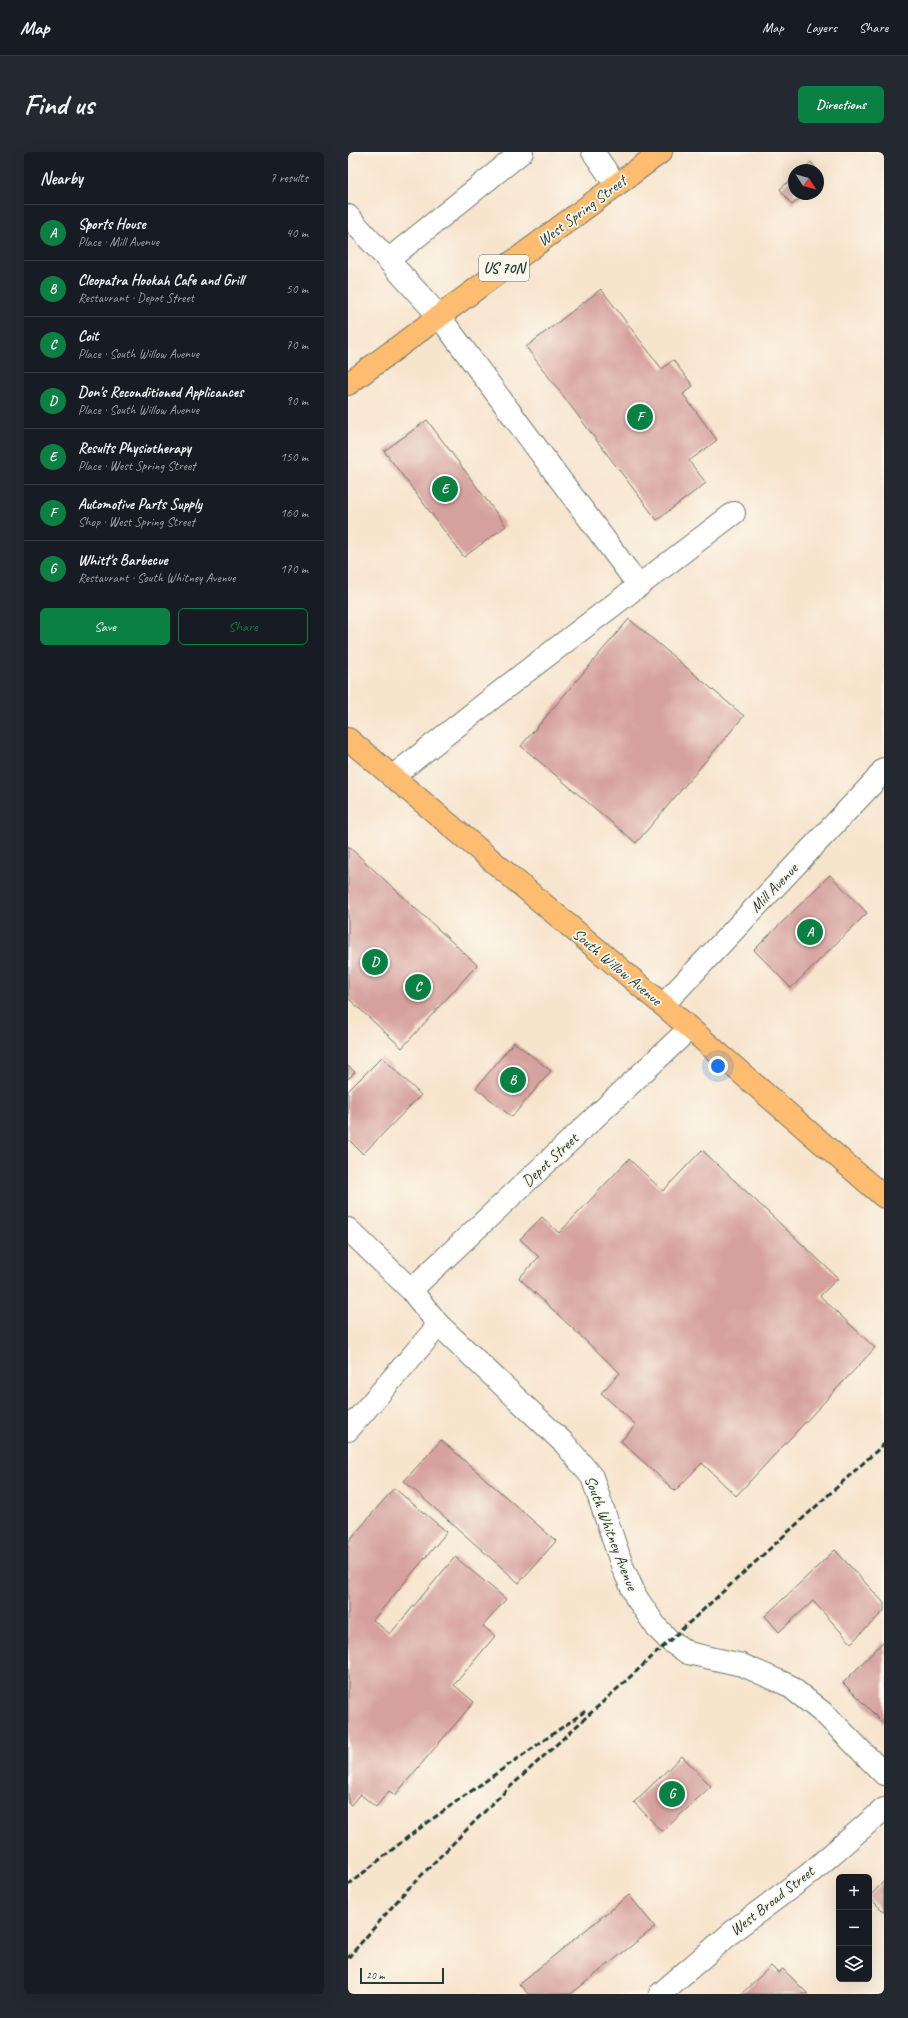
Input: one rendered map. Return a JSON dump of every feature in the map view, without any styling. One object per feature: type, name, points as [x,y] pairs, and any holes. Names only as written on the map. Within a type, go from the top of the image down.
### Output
[{"type":"main road","name":"West Spring Street","points":[[348,384],[661,152]]},
{"type":"main road","name":"South Willow Avenue","points":[[348,739],[663,1005],[884,1197]]},
{"type":"street","points":[[388,260],[522,152]]},
{"type":"street","points":[[593,152],[616,185]]},
{"type":"street","points":[[348,216],[439,316],[639,586]]},
{"type":"street","points":[[392,777],[734,513]]},
{"type":"street","name":"Mill Avenue","points":[[663,1005],[884,770]]},
{"type":"street","name":"Depot Street","points":[[411,1290],[689,1029]]},
{"type":"street","name":"South Whitney Avenue","points":[[348,1229],[411,1290],[439,1326],[565,1444],[592,1477],[623,1568],[636,1597],[657,1628],[670,1641],[688,1654],[742,1665],[788,1685],[827,1716],[884,1774]]},
{"type":"street","points":[[348,1430],[439,1326]]},
{"type":"street","name":"West Broad Street","points":[[667,1992],[738,1927],[809,1874],[884,1809]]},
{"type":"building","points":[[788,182],[788,200],[780,189]]},
{"type":"building","points":[[788,200],[798,200],[792,205]]},
{"type":"building","points":[[601,289],[662,369],[673,360],[693,386],[683,394],[717,440],[689,461],[706,483],[657,520],[526,347]]},
{"type":"building","points":[[427,420],[506,526],[464,557],[384,451]]},
{"type":"building","points":[[629,619],[744,716],[636,843],[521,746]]},
{"type":"building","points":[[348,846],[477,965],[402,1048],[348,998]]},
{"type":"building","points":[[830,875],[867,913],[791,988],[754,950]]},
{"type":"building","points":[[514,1042],[551,1071],[512,1117],[476,1088]]},
{"type":"building","points":[[382,1057],[421,1095],[363,1154],[348,1139],[348,1091]]},
{"type":"building","points":[[348,1066],[355,1072],[348,1079]]},
{"type":"building","points":[[702,1150],[838,1278],[820,1296],[875,1348],[736,1496],[702,1463],[675,1491],[621,1441],[636,1425],[601,1393],[620,1373],[519,1278],[539,1257],[520,1239],[542,1217],[559,1233],[629,1159],[663,1191]]},
{"type":"building","points":[[441,1440],[556,1541],[519,1583],[404,1481]]},
{"type":"building","points":[[394,1488],[447,1532],[373,1620],[390,1634],[455,1557],[506,1599],[483,1626],[495,1636],[454,1685],[474,1702],[395,1795],[389,1791],[376,1807],[360,1794],[351,1805],[348,1803],[348,1542]]},
{"type":"building","points":[[835,1550],[884,1603],[884,1611],[851,1643],[813,1601],[779,1632],[765,1616]]},
{"type":"building","points":[[884,1641],[884,1721],[883,1723],[843,1683]]},
{"type":"building","points":[[682,1756],[711,1786],[662,1832],[634,1802]]},
{"type":"building","points":[[884,1881],[884,1912],[872,1900],[872,1894]]},
{"type":"building","points":[[629,1895],[655,1927],[571,1994],[528,1994],[519,1984]]},
{"type":"building","points":[[771,1966],[778,1973],[783,1969],[808,1994],[741,1994]]},
{"type":"railway","points":[[348,1958],[404,1893],[497,1799],[884,1444]]},
{"type":"railway","points":[[348,1885],[408,1837],[457,1801],[587,1710]]},
{"type":"place","name":"Automotive Parts Supply","points":[[640,417]]},
{"type":"place","name":"Results Physiotherapy","points":[[445,489]]},
{"type":"place","name":"Sports House","points":[[810,932]]},
{"type":"place","name":"Don's Reconditioned Applicances","points":[[375,962]]},
{"type":"place","name":"Coit","points":[[418,987]]},
{"type":"place","name":"Cleopatra Hookah Cafe and Grill","points":[[513,1080]]},
{"type":"place","name":"Whitt's Barbecue","points":[[672,1794]]}]
